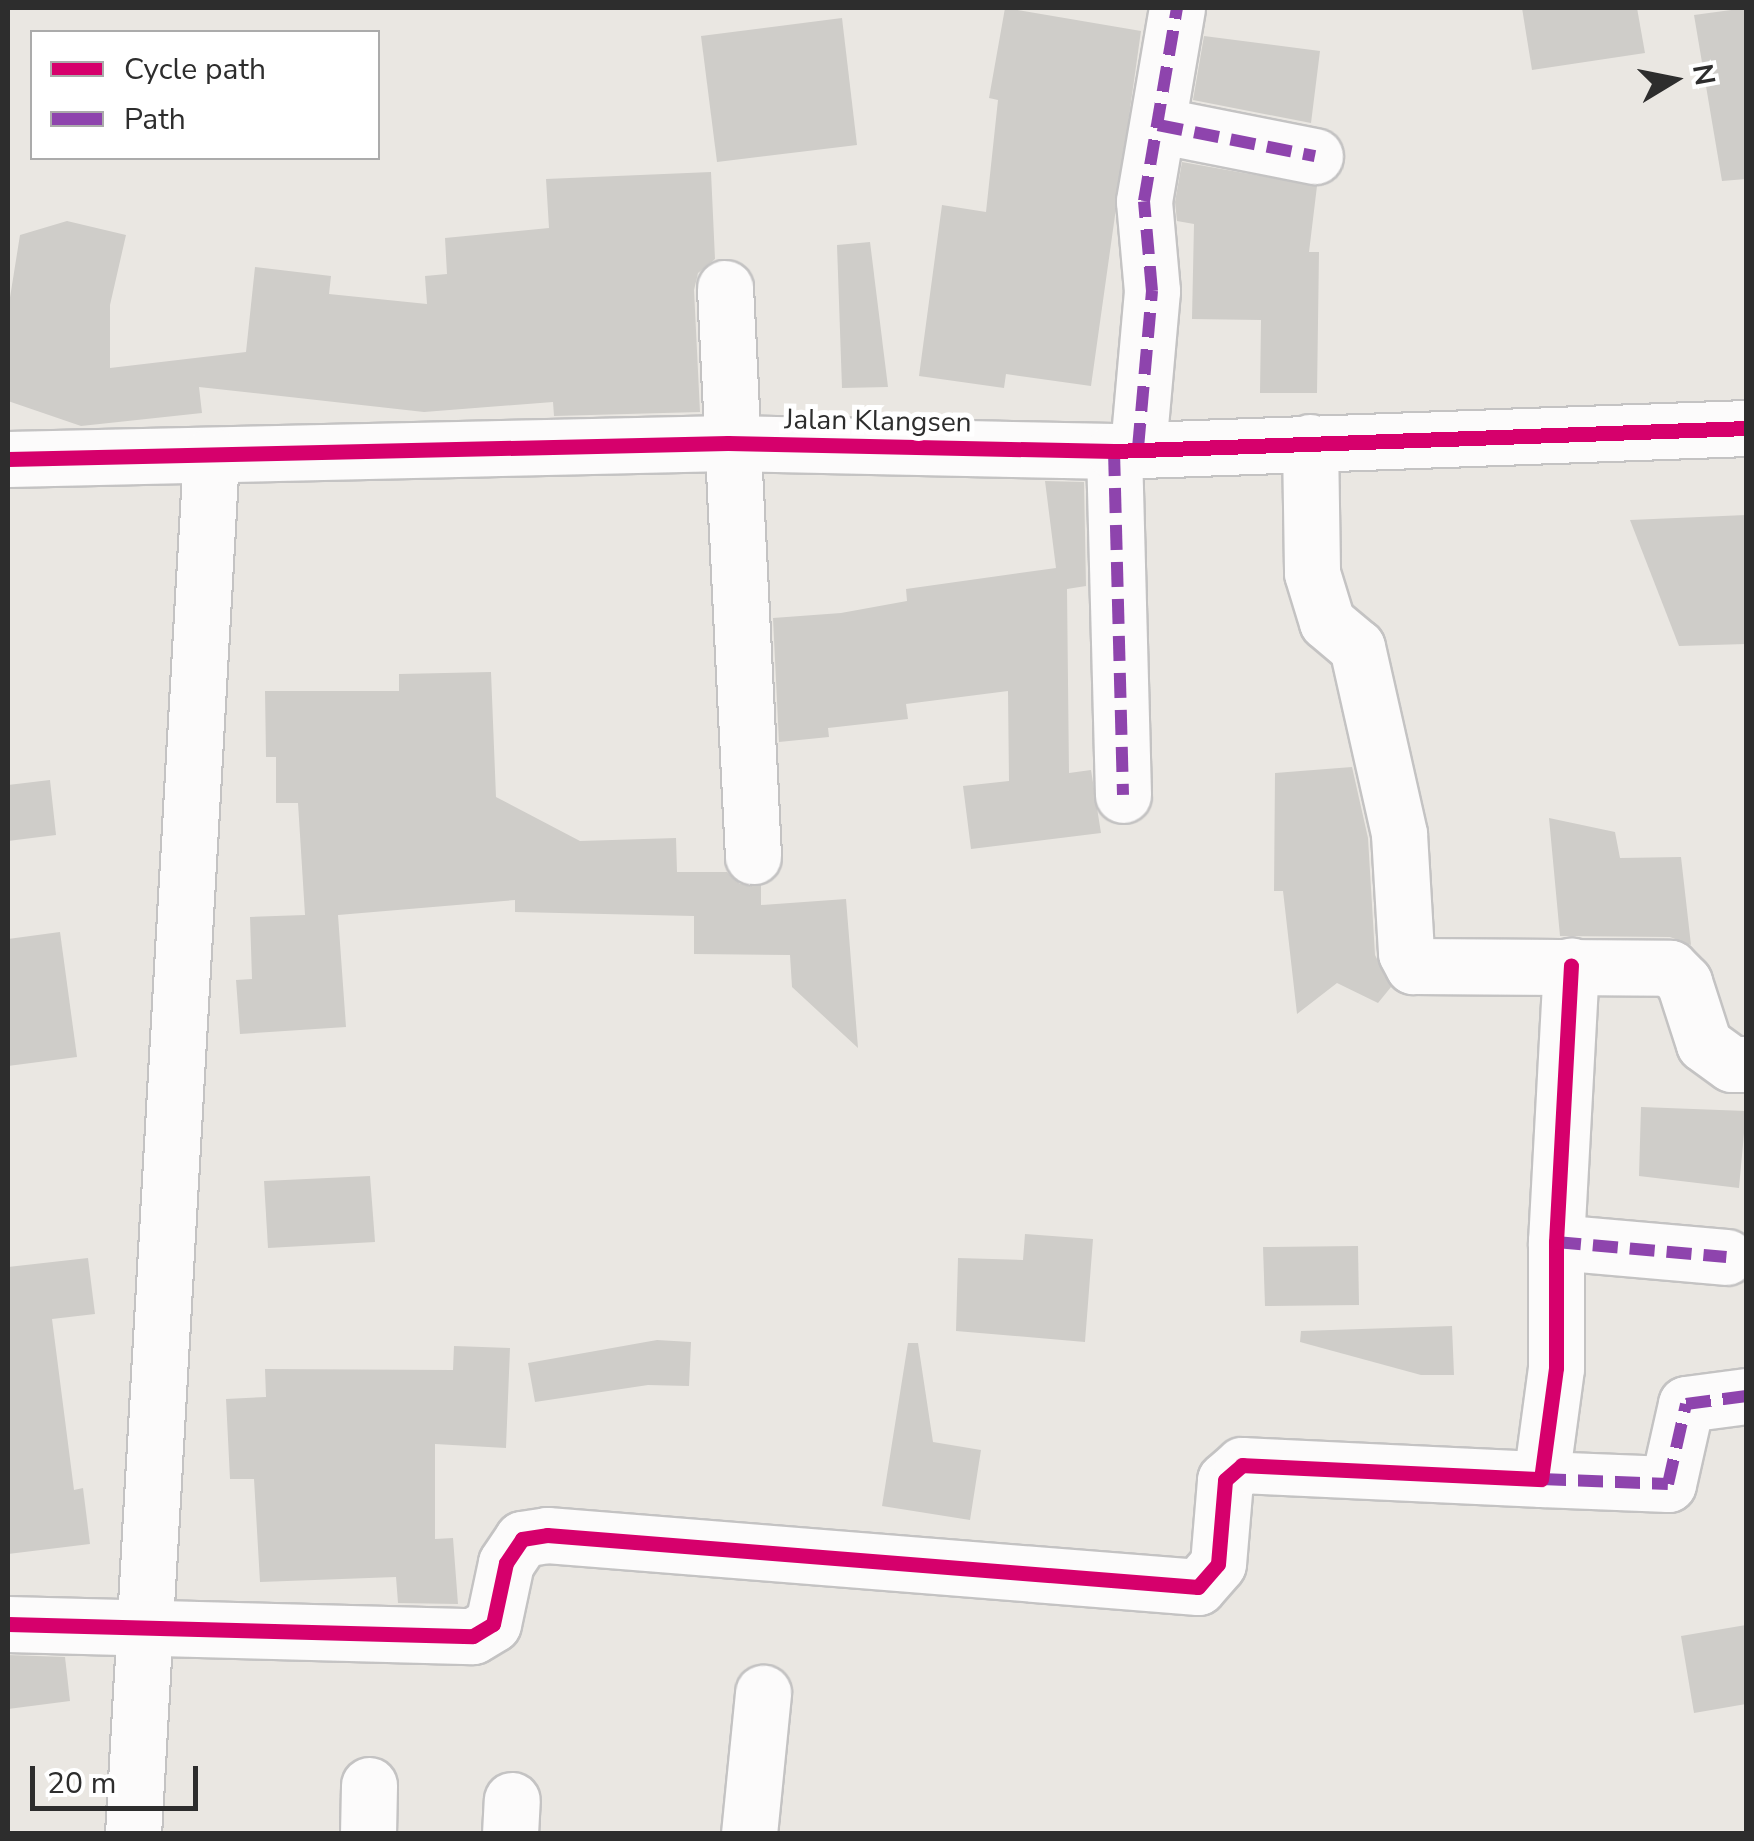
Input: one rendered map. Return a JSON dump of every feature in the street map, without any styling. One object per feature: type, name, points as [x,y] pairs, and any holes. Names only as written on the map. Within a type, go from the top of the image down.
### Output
[{"type":"street","points":[[1124,795],[1126,449],[1152,290],[1144,201],[1177,8]]},
{"type":"street","points":[[1158,125],[1316,156]]},
{"type":"street","points":[[724,288],[728,443],[753,856]]},
{"type":"street","name":"Jalan Klangsen","points":[[8,460],[728,443],[1126,449],[1746,428]]},
{"type":"street","points":[[1310,442],[1312,574],[1327,622],[1357,647],[1400,834],[1406,952],[1413,966],[1430,971],[1571,965],[1670,968],[1684,982],[1704,1044],[1732,1064],[1746,1064]]},
{"type":"street","points":[[133,1834],[211,454]]},
{"type":"street","points":[[1542,1480],[1556,1368],[1556,1242],[1571,965]]},
{"type":"street","points":[[1556,1242],[1726,1257]]},
{"type":"street","points":[[8,1624],[473,1636],[493,1624],[506,1563],[522,1539],[546,1534],[1198,1587],[1218,1564],[1226,1480],[1242,1465],[1668,1484],[1686,1404],[1746,1396]]},
{"type":"street","points":[[749,1834],[762,1693]]},
{"type":"building","points":[[1005,8],[1141,31],[1091,386],[1006,374],[1004,388],[919,376],[942,205],[986,212],[998,100],[989,98]]},
{"type":"building","points":[[1522,8],[1637,8],[1645,53],[1532,70]]},
{"type":"building","points":[[1746,8],[1746,179],[1722,181],[1694,15]]},
{"type":"building","points":[[842,18],[857,145],[717,162],[701,36]]},
{"type":"building","points":[[1204,36],[1320,51],[1311,123],[1193,100]]},
{"type":"building","points":[[1182,162],[1317,186],[1309,252],[1319,252],[1317,393],[1260,393],[1261,320],[1192,319],[1194,224],[1177,221],[1175,202]]},
{"type":"building","points":[[711,172],[715,259],[698,273],[694,290],[700,412],[554,416],[553,402],[424,412],[199,387],[202,413],[81,426],[8,401],[8,310],[20,235],[67,221],[126,235],[110,305],[110,368],[246,352],[255,267],[331,276],[329,294],[427,304],[425,276],[447,274],[445,238],[549,228],[546,179]]},
{"type":"building","points":[[870,242],[888,387],[842,388],[837,245]]},
{"type":"building","points":[[1045,481],[1084,482],[1086,586],[1067,589],[1069,773],[1091,770],[1101,833],[971,849],[963,786],[1009,781],[1008,691],[906,704],[908,719],[828,728],[829,737],[779,742],[773,618],[841,613],[907,601],[906,589],[1056,568]]},
{"type":"building","points":[[1746,515],[1746,644],[1679,646],[1630,520]]},
{"type":"building","points":[[491,672],[496,797],[580,841],[676,838],[677,872],[727,872],[740,884],[761,885],[761,905],[846,899],[858,1048],[792,987],[790,955],[694,954],[694,916],[515,912],[515,900],[338,915],[346,1027],[240,1034],[236,980],[252,979],[250,917],[305,915],[298,803],[276,803],[276,757],[266,757],[265,691],[399,691],[399,674]]},
{"type":"building","points":[[1352,767],[1368,838],[1375,955],[1391,987],[1378,1003],[1337,983],[1297,1014],[1283,891],[1274,891],[1275,773]]},
{"type":"building","points":[[50,780],[56,835],[8,841],[8,785]]},
{"type":"building","points":[[1549,818],[1615,832],[1620,858],[1681,857],[1691,945],[1670,937],[1560,936]]},
{"type":"building","points":[[60,932],[77,1057],[8,1066],[8,939]]},
{"type":"building","points":[[1641,1107],[1746,1111],[1739,1188],[1639,1176]]},
{"type":"building","points":[[370,1176],[375,1242],[268,1248],[264,1181]]},
{"type":"building","points":[[1025,1234],[1093,1239],[1085,1342],[956,1331],[958,1258],[1023,1260]]},
{"type":"building","points":[[1358,1246],[1359,1305],[1265,1306],[1263,1247]]},
{"type":"building","points":[[88,1258],[95,1314],[52,1319],[74,1490],[83,1488],[90,1544],[8,1554],[8,1267]]},
{"type":"building","points":[[1452,1326],[1454,1375],[1421,1375],[1300,1342],[1301,1331]]},
{"type":"building","points":[[657,1340],[691,1342],[689,1386],[648,1385],[535,1402],[528,1363]]},
{"type":"building","points":[[908,1343],[918,1343],[933,1442],[981,1450],[970,1520],[882,1506]]},
{"type":"building","points":[[454,1346],[510,1348],[506,1448],[435,1444],[435,1539],[453,1538],[458,1604],[398,1603],[396,1577],[260,1582],[254,1479],[230,1479],[226,1399],[266,1397],[265,1369],[453,1370]]},
{"type":"building","points":[[1746,1625],[1746,1704],[1694,1713],[1681,1636]]},
{"type":"building","points":[[8,1655],[65,1657],[70,1701],[8,1709]]},
{"type":"marked path","points":[[1138,448],[1152,291],[1144,201],[1177,8]]},
{"type":"marked path","points":[[1158,125],[1315,156]]},
{"type":"marked path","points":[[1114,451],[1123,795]]},
{"type":"marked path","points":[[1556,1242],[1726,1257]]},
{"type":"marked path","points":[[1541,1479],[1668,1484],[1686,1404],[1746,1396]]},
{"type":"cycle path","points":[[8,459],[728,443],[1114,451],[1746,428]]},
{"type":"cycle path","points":[[8,1624],[473,1636],[493,1624],[506,1563],[522,1539],[547,1535],[1198,1587],[1218,1564],[1225,1480],[1242,1465],[1541,1479],[1556,1368],[1556,1242],[1571,965]]}]
